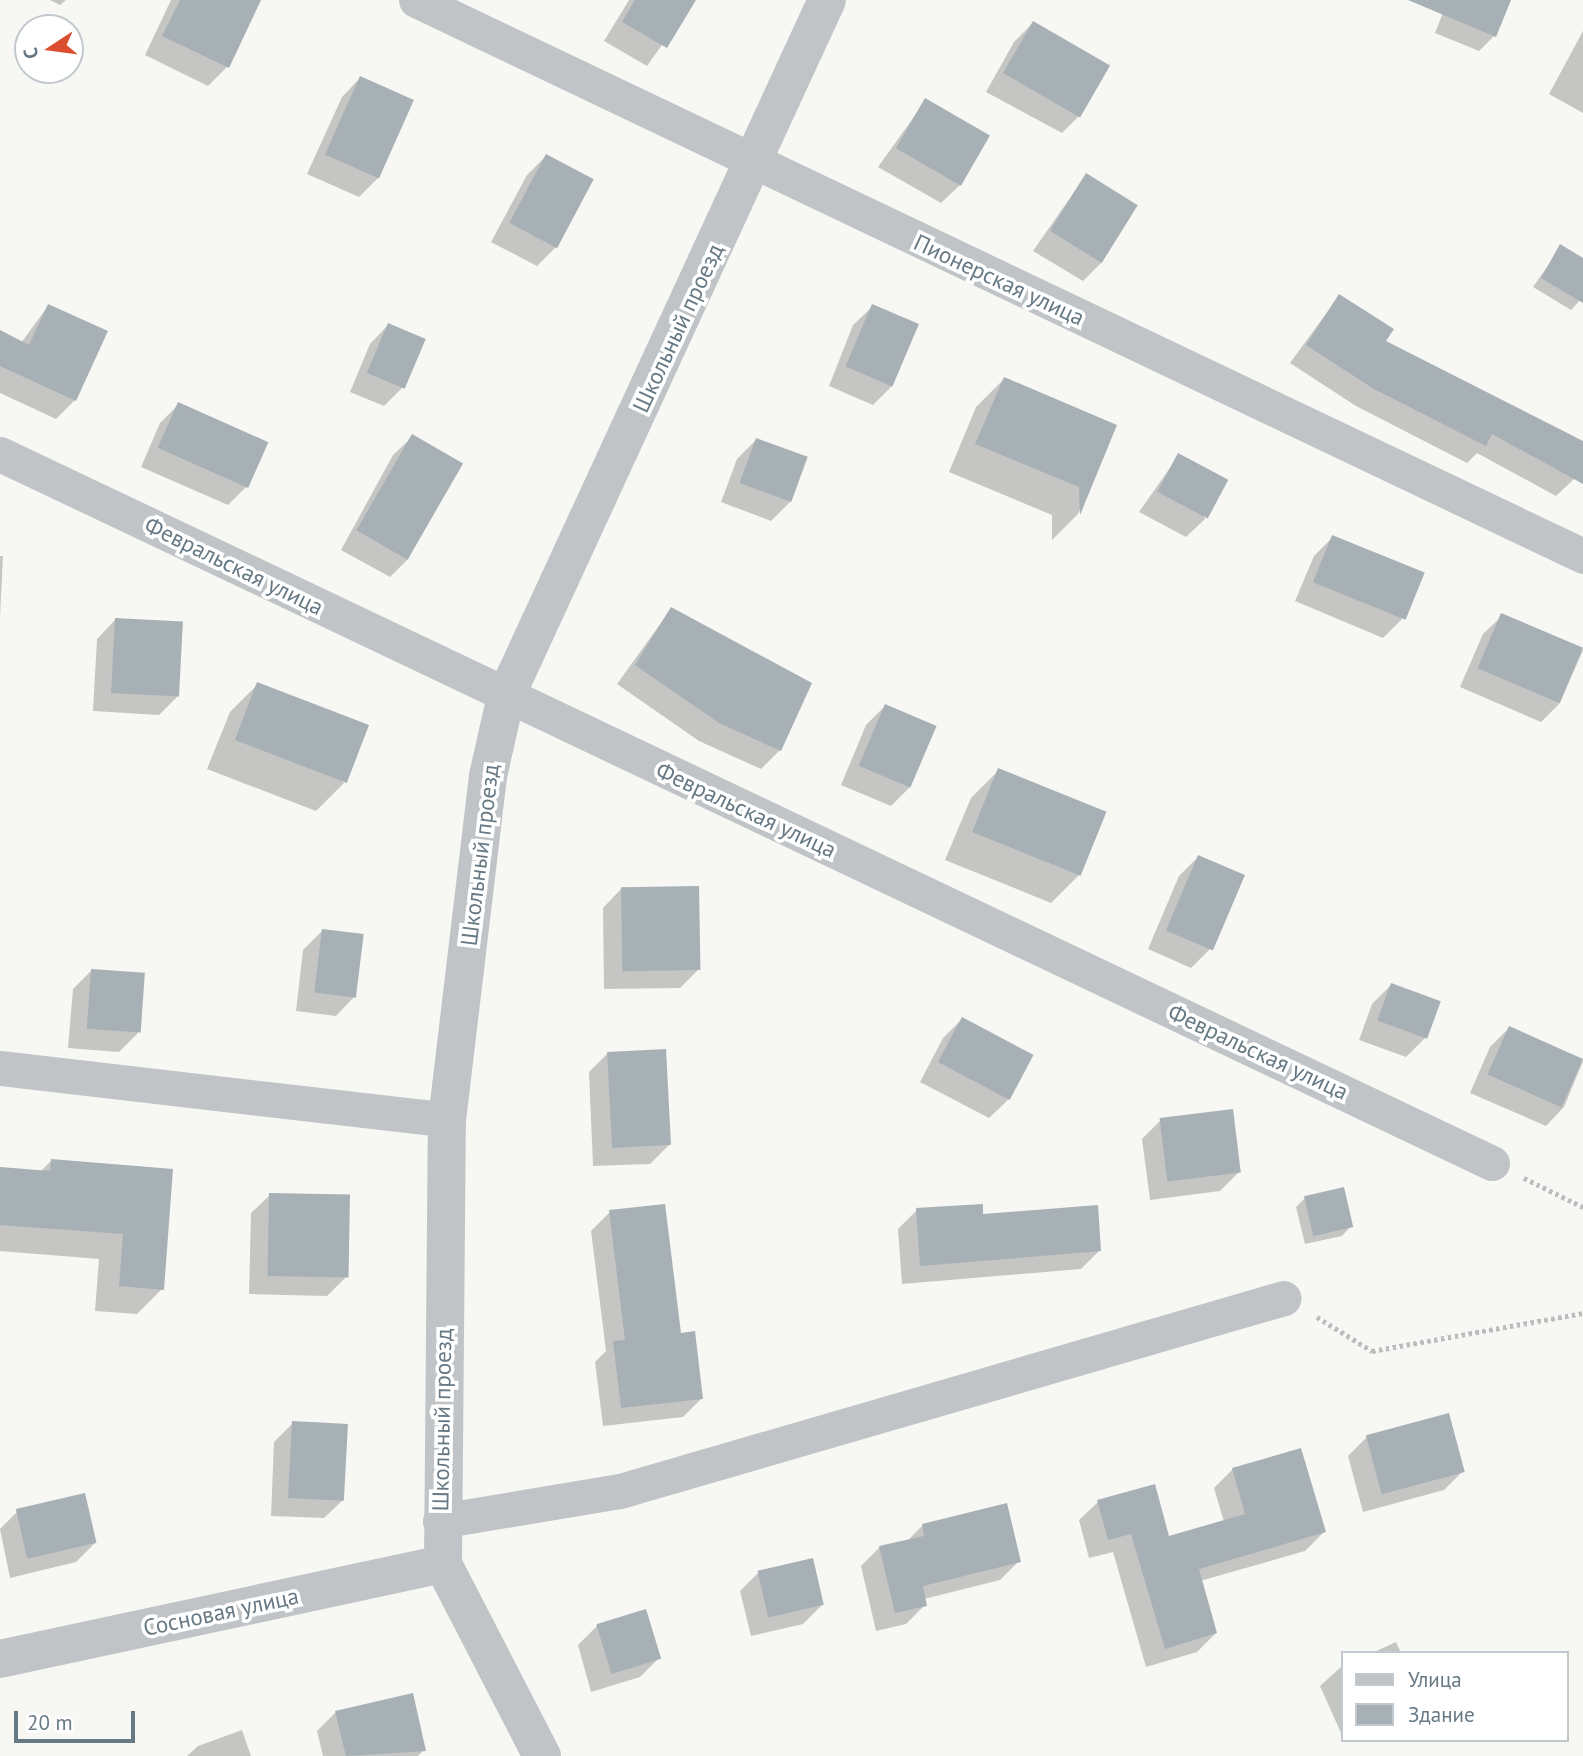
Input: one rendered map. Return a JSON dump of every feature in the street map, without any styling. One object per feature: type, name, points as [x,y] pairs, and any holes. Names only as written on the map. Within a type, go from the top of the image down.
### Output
[{"type":"street","name":"Пионерская улица","points":[[416,0],[754,164],[1583,556]]},
{"type":"street","name":"Школьный проезд","points":[[542,1756],[443,1564],[440,1521],[447,1120],[488,776],[506,696],[754,164],[827,0]]},
{"type":"street","name":"Февральская улица","points":[[0,454],[1492,1163]]},
{"type":"street","points":[[0,1068],[447,1120]]},
{"type":"street","points":[[440,1521],[659,1480],[1284,1298]]},
{"type":"street","name":"Сосновая улица","points":[[0,1659],[443,1564]]},
{"type":"path","points":[[1492,1163],[1583,1207]]},
{"type":"path","points":[[1284,1298],[1372,1350],[1583,1313]]},
{"type":"building","points":[[180,0],[261,0],[229,68],[162,36]]},
{"type":"building","points":[[635,0],[696,0],[667,48],[622,22]]},
{"type":"building","points":[[1408,0],[1511,0],[1496,37]]},
{"type":"building","points":[[1033,21],[1110,66],[1080,117],[1003,73]]},
{"type":"building","points":[[360,76],[414,100],[379,179],[325,155]]},
{"type":"building","points":[[925,98],[990,136],[961,186],[896,148]]},
{"type":"building","points":[[546,154],[594,179],[557,248],[509,223]]},
{"type":"building","points":[[1086,173],[1138,205],[1102,263],[1050,231]]},
{"type":"building","points":[[1560,244],[1583,258],[1583,303],[1541,278]]},
{"type":"building","points":[[1339,294],[1394,329],[1386,341],[1583,441],[1583,484],[1492,434],[1486,446],[1374,389],[1306,345]]},
{"type":"building","points":[[48,304],[108,331],[76,401],[0,366],[0,330],[29,345]]},
{"type":"building","points":[[872,304],[919,324],[892,387],[845,367]]},
{"type":"building","points":[[388,323],[426,339],[405,389],[367,373]]},
{"type":"building","points":[[1004,377],[1117,425],[1080,515],[1079,487],[975,444]]},
{"type":"building","points":[[178,402],[268,442],[248,488],[158,448]]},
{"type":"building","points":[[412,434],[463,464],[408,560],[357,530]]},
{"type":"building","points":[[756,438],[808,457],[791,502],[740,483]]},
{"type":"building","points":[[1178,453],[1228,480],[1208,519],[1157,492]]},
{"type":"building","points":[[1332,535],[1425,572],[1406,620],[1313,582]]},
{"type":"building","points":[[671,607],[812,683],[781,751],[719,723],[635,665]]},
{"type":"building","points":[[1501,613],[1583,648],[1559,703],[1478,668]]},
{"type":"building","points":[[115,618],[183,622],[179,696],[111,693]]},
{"type":"building","points":[[257,682],[369,725],[347,783],[235,740]]},
{"type":"building","points":[[885,704],[937,726],[910,788],[859,766]]},
{"type":"building","points":[[998,768],[1106,812],[1081,876],[972,832]]},
{"type":"building","points":[[1198,855],[1245,875],[1213,950],[1166,930]]},
{"type":"building","points":[[699,886],[700,970],[622,971],[621,887]]},
{"type":"building","points":[[322,929],[364,934],[356,998],[314,993]]},
{"type":"building","points":[[91,969],[145,973],[141,1033],[87,1029]]},
{"type":"building","points":[[1391,983],[1441,1001],[1427,1039],[1377,1021]]},
{"type":"building","points":[[962,1017],[1034,1055],[1010,1100],[938,1062]]},
{"type":"building","points":[[1509,1026],[1583,1059],[1561,1107],[1487,1074]]},
{"type":"building","points":[[666,1049],[671,1145],[612,1148],[607,1052]]},
{"type":"building","points":[[1233,1109],[1241,1173],[1167,1182],[1160,1118]]},
{"type":"building","points":[[51,1159],[173,1169],[164,1290],[119,1286],[123,1234],[0,1225],[0,1167],[50,1171]]},
{"type":"building","points":[[1344,1187],[1353,1227],[1313,1236],[1304,1196]]},
{"type":"building","points":[[269,1193],[350,1194],[349,1277],[268,1276]]},
{"type":"building","points":[[665,1204],[681,1333],[695,1331],[703,1399],[621,1408],[613,1341],[625,1340],[609,1210]]},
{"type":"building","points":[[983,1204],[983,1214],[1098,1205],[1101,1251],[920,1266],[916,1208]]},
{"type":"building","points":[[1449,1413],[1465,1472],[1382,1494],[1366,1435]]},
{"type":"building","points":[[292,1421],[348,1424],[344,1501],[288,1498]]},
{"type":"building","points":[[1301,1448],[1326,1532],[1199,1569],[1217,1633],[1165,1649],[1131,1534],[1108,1540],[1097,1500],[1155,1484],[1169,1536],[1245,1514],[1232,1468]]},
{"type":"building","points":[[85,1493],[96,1543],[27,1559],[16,1509]]},
{"type":"building","points":[[1007,1503],[1021,1562],[923,1586],[927,1606],[895,1613],[879,1546],[924,1536],[922,1524]]},
{"type":"building","points":[[813,1558],[824,1605],[768,1618],[757,1571]]},
{"type":"building","points":[[646,1609],[661,1659],[611,1674],[596,1624]]},
{"type":"building","points":[[413,1693],[426,1751],[346,1756],[335,1711]]}]
